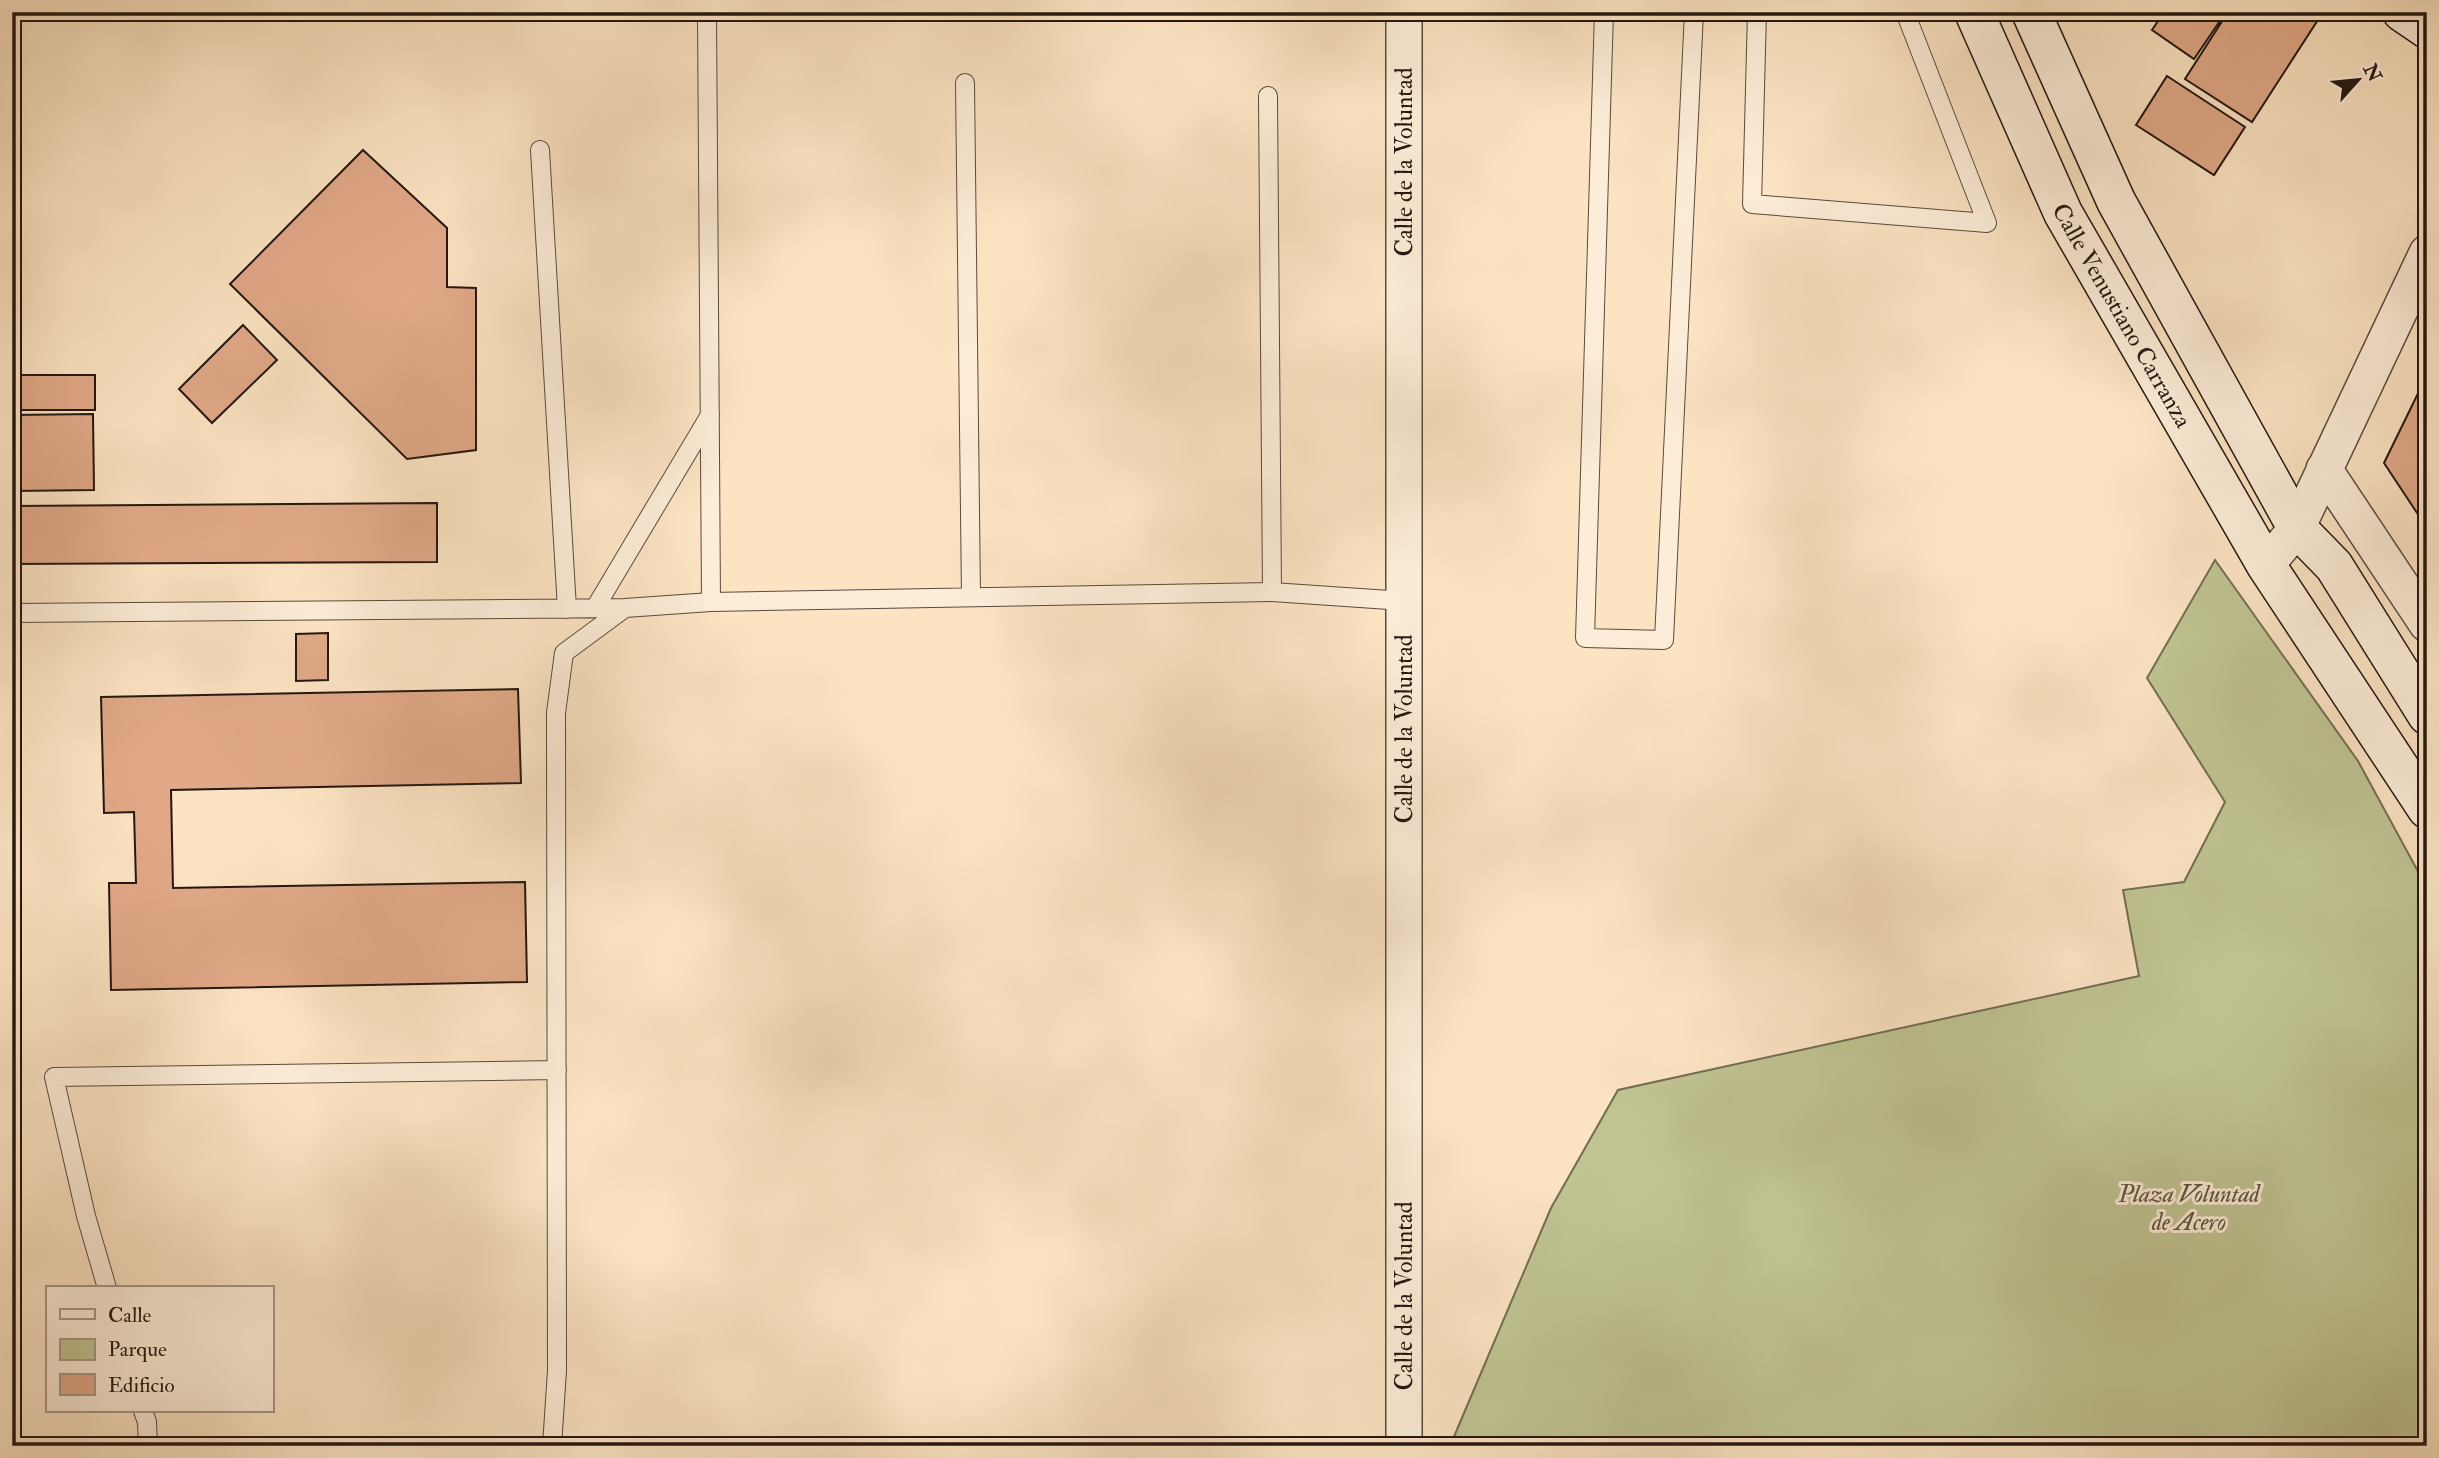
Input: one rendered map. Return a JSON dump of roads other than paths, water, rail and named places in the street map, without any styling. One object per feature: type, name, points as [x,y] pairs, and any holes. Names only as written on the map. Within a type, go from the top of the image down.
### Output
[{"type":"main road","name":"Calle Venustiano Carranza","points":[[1974,12],[2063,213],[2266,565],[2427,808]]},
{"type":"main road","name":"Calle Venustiano Carranza","points":[[2031,12],[2116,201],[2297,528],[2334,566],[2427,715]]},
{"type":"main road","points":[[2402,12],[2427,29]]},
{"type":"street","name":"Calle de la Voluntad","points":[[1404,12],[1404,1446]]},
{"type":"street","points":[[2266,565],[2297,528],[2427,253]]},
{"type":"street","points":[[2324,468],[2427,624]]},
{"type":"lane","points":[[707,12],[711,602]]},
{"type":"lane","points":[[1604,12],[1585,638],[1664,640],[1694,12]]},
{"type":"lane","points":[[1757,12],[1752,204],[1987,223],[1905,12]]},
{"type":"lane","points":[[965,83],[971,597]]},
{"type":"lane","points":[[1268,96],[1272,592]]},
{"type":"lane","points":[[540,150],[567,608]]},
{"type":"lane","points":[[595,608],[710,415]]},
{"type":"lane","points":[[12,614],[625,608],[711,602],[1272,592],[1404,601]]},
{"type":"lane","points":[[552,1446],[558,1370],[556,713],[564,653],[625,608]]},
{"type":"lane","points":[[106,1286],[86,1216],[54,1077],[556,1070]]},
{"type":"lane","points":[[144,1412],[148,1446]]},
{"type":"park label","name":"Plaza Voluntad de Acero","points":[[2189,1208]]}]
